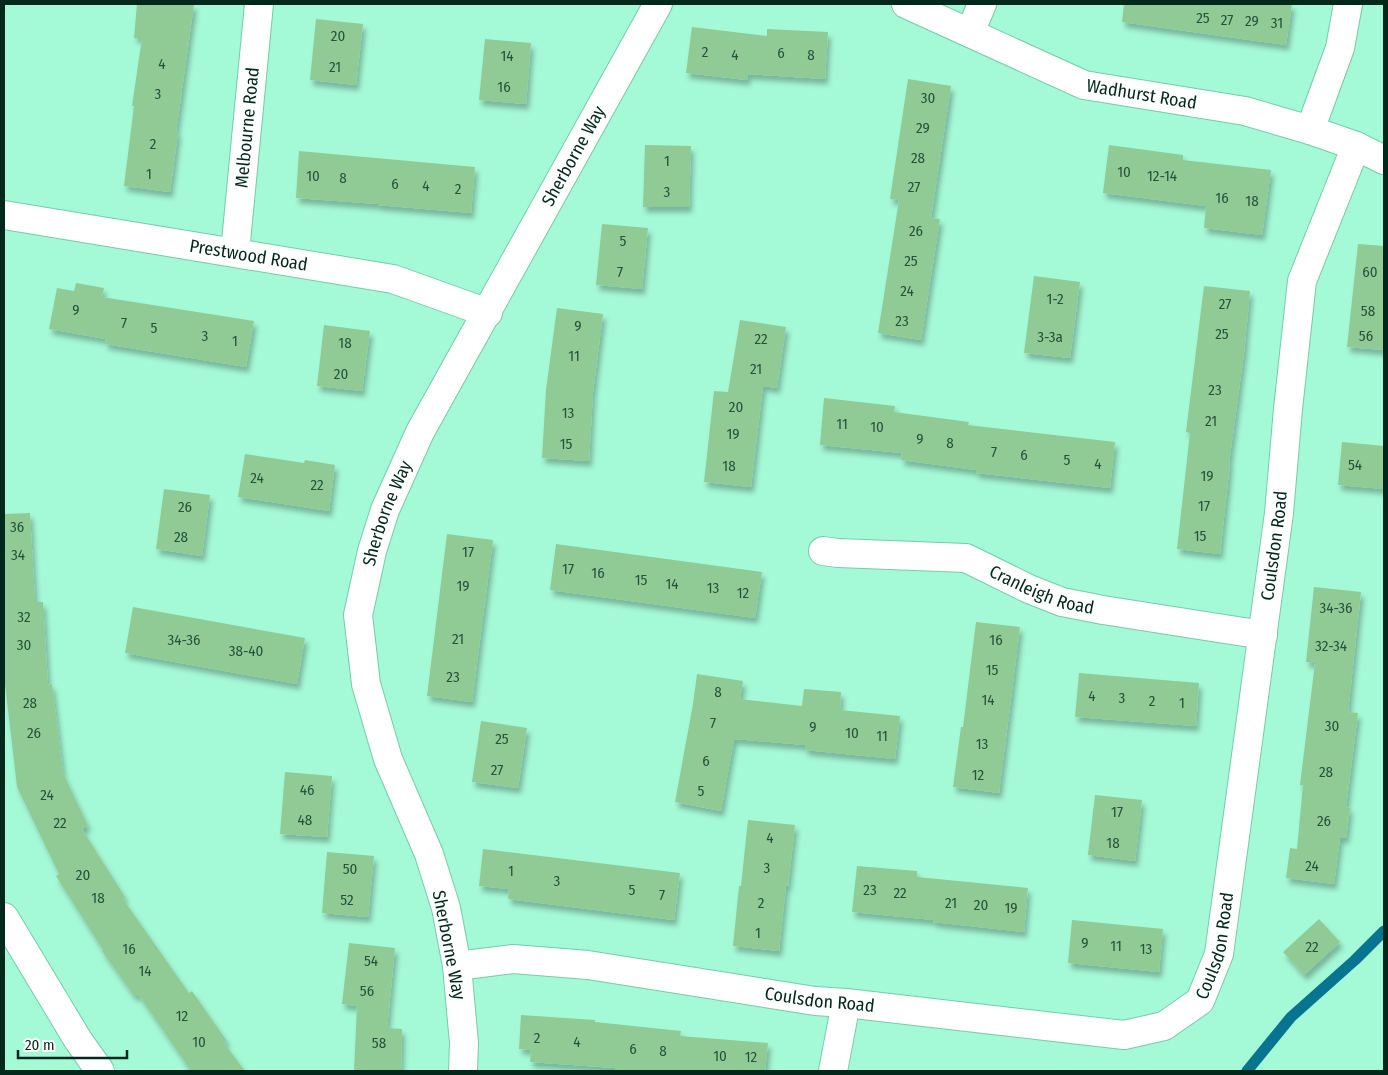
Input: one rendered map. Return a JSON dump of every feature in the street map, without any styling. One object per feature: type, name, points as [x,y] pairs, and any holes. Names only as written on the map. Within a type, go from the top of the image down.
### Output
[{"type":"street","name":"Melbourne Road","points":[[235,252],[259,4]]},
{"type":"street","name":"Sherborne Way","points":[[463,1071],[464,1043],[457,966],[443,899],[428,854],[388,759],[366,684],[358,615],[385,510],[420,432],[488,313],[658,4]]},
{"type":"street","name":"Wadhurst Road","points":[[906,4],[1084,85],[1245,111],[1356,146],[1384,160]]},
{"type":"street","points":[[970,33],[982,4]]},
{"type":"street","points":[[1310,130],[1340,48],[1348,4]]},
{"type":"street","name":"Coulsdon Road","points":[[457,966],[513,959],[588,965],[815,1001],[1124,1035],[1164,1026],[1200,1001],[1220,954],[1279,513],[1302,281],[1356,146]]},
{"type":"street","name":"Prestwood Road","points":[[4,215],[393,279],[488,313]]},
{"type":"street","name":"Cranleigh Road","points":[[823,551],[966,558],[1029,589],[1062,602],[1263,635]]},
{"type":"street","points":[[4,917],[78,1040],[100,1071]]},
{"type":"street","points":[[833,1071],[846,1003]]},
{"type":"building","points":[[137,4],[194,4],[176,132],[178,132],[170,192],[124,186],[134,106],[132,106],[142,38],[134,38]]},
{"type":"building","points":[[1124,4],[1292,4],[1286,45],[1122,22]]},
{"type":"building","points":[[316,19],[363,24],[356,85],[310,80]]},
{"type":"building","points":[[692,27],[767,36],[767,29],[828,32],[825,79],[748,74],[747,80],[686,73]]},
{"type":"building","points":[[485,39],[531,43],[526,104],[479,100]]},
{"type":"building","points":[[908,79],[951,86],[931,218],[940,219],[921,340],[878,333],[899,200],[890,199]]},
{"type":"building","points":[[645,145],[691,146],[689,207],[643,207]]},
{"type":"building","points":[[1109,145],[1183,155],[1183,160],[1271,170],[1262,235],[1204,228],[1206,206],[1103,193]]},
{"type":"building","points":[[299,151],[475,167],[471,213],[296,198]]},
{"type":"building","points":[[602,224],[648,228],[642,289],[596,285]]},
{"type":"building","points":[[1358,244],[1384,246],[1384,350],[1347,347]]},
{"type":"building","points":[[1034,276],[1080,282],[1070,358],[1024,353]]},
{"type":"building","points":[[76,283],[104,288],[102,297],[254,321],[246,367],[105,344],[106,339],[49,329],[57,288],[74,291]]},
{"type":"building","points":[[1204,286],[1250,291],[1220,554],[1177,549],[1190,433],[1186,432]]},
{"type":"building","points":[[557,308],[603,314],[593,392],[589,461],[542,458],[546,390]]},
{"type":"building","points":[[740,320],[786,327],[777,388],[763,386],[751,487],[704,482],[714,391],[728,392]]},
{"type":"building","points":[[324,325],[370,331],[362,391],[317,386]]},
{"type":"building","points":[[824,398],[895,406],[894,412],[969,422],[968,425],[1115,442],[1110,488],[976,473],[976,470],[901,460],[902,453],[820,445]]},
{"type":"building","points":[[1342,442],[1384,446],[1384,489],[1338,485]]},
{"type":"building","points":[[245,454],[304,463],[305,460],[335,465],[329,511],[238,497]]},
{"type":"building","points":[[164,489],[210,495],[202,556],[156,549]]},
{"type":"building","points":[[30,513],[35,602],[43,602],[48,685],[52,684],[63,773],[88,826],[82,829],[125,897],[123,899],[189,993],[192,991],[227,1041],[224,1043],[245,1071],[191,1071],[138,994],[134,996],[102,951],[56,876],[59,874],[17,787],[4,675],[4,514]]},
{"type":"building","points":[[447,534],[493,540],[472,702],[427,696]]},
{"type":"building","points":[[556,544],[762,572],[755,618],[550,590]]},
{"type":"building","points":[[1314,587],[1361,592],[1348,712],[1358,713],[1346,807],[1350,808],[1346,838],[1340,838],[1334,884],[1286,878],[1290,848],[1297,849],[1303,785],[1300,785],[1315,663],[1306,662]]},
{"type":"building","points":[[133,607],[305,638],[297,684],[125,653]]},
{"type":"building","points":[[976,622],[1020,627],[999,793],[953,787],[961,727],[963,727]]},
{"type":"building","points":[[1079,673],[1199,683],[1196,726],[1075,717]]},
{"type":"building","points":[[697,674],[743,681],[740,699],[802,706],[804,689],[841,692],[840,710],[900,716],[895,759],[805,750],[805,745],[734,739],[721,811],[675,802]]},
{"type":"building","points":[[481,721],[527,728],[518,788],[472,782]]},
{"type":"building","points":[[285,772],[332,776],[327,837],[280,834]]},
{"type":"building","points":[[1095,795],[1142,800],[1135,861],[1088,855]]},
{"type":"building","points":[[748,820],[795,825],[779,951],[733,946]]},
{"type":"building","points":[[483,849],[680,873],[674,920],[508,899],[509,889],[479,886]]},
{"type":"building","points":[[327,852],[374,856],[368,917],[322,913]]},
{"type":"building","points":[[857,866],[917,871],[917,877],[1028,888],[1024,932],[933,922],[934,920],[852,912]]},
{"type":"building","points":[[1319,919],[1340,942],[1304,975],[1283,952]]},
{"type":"building","points":[[1072,920],[1163,929],[1159,972],[1068,963]]},
{"type":"building","points":[[349,943],[395,948],[387,1028],[402,1029],[401,1071],[354,1071],[357,1006],[342,1004]]},
{"type":"building","points":[[521,1015],[595,1020],[595,1022],[681,1031],[680,1036],[768,1043],[765,1071],[615,1071],[615,1068],[530,1062],[531,1050],[519,1049]]},
{"type":"waterway","points":[[1247,1071],[1291,1017],[1355,960],[1384,931]]}]
